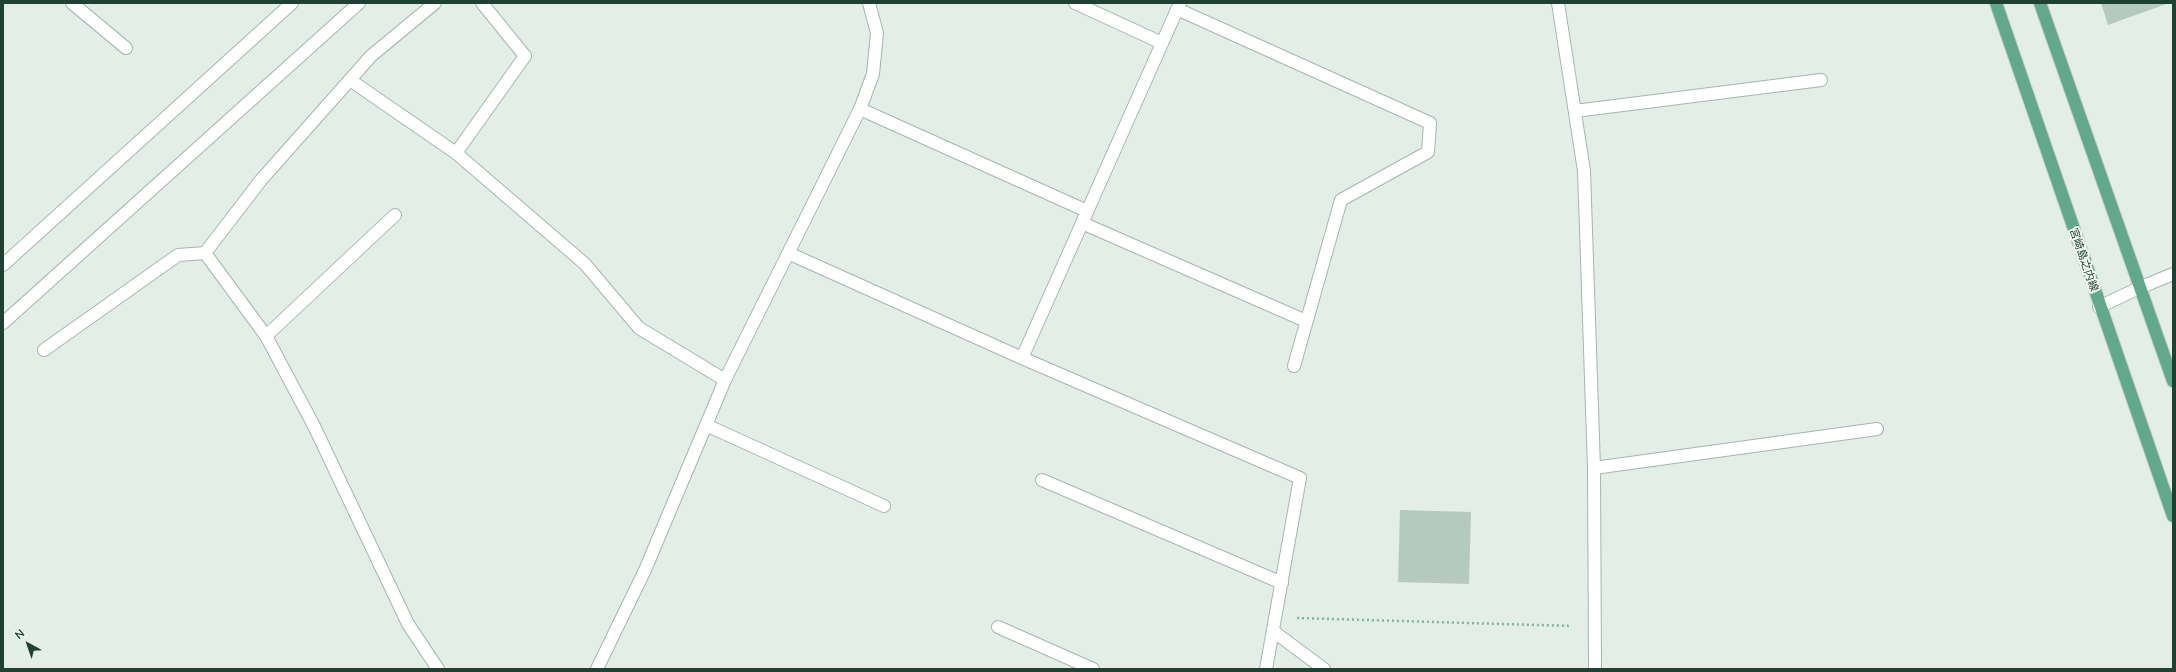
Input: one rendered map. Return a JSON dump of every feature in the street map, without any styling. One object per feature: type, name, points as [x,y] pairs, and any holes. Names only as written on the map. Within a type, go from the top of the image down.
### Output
[{"type":"main road","name":"宮崎島之内線","points":[[1996,3],[2099,307],[2173,516]]},
{"type":"main road","points":[[2040,3],[2139,288],[2173,381]]},
{"type":"street","points":[[72,3],[126,48]]},
{"type":"street","points":[[3,265],[292,3]]},
{"type":"street","points":[[3,323],[359,3]]},
{"type":"street","points":[[44,350],[178,255],[205,253],[261,180],[371,56],[435,3]]},
{"type":"street","points":[[456,153],[525,56],[482,3]]},
{"type":"street","points":[[597,669],[645,570],[725,380],[860,109],[872,74],[876,39],[869,3]]},
{"type":"street","points":[[1075,3],[1162,43]]},
{"type":"street","points":[[1558,3],[1584,171],[1594,468],[1595,669]]},
{"type":"street","points":[[1022,358],[1178,6],[1430,124],[1428,152],[1341,200],[1294,366]]},
{"type":"street","points":[[350,80],[456,153],[585,264],[639,328],[725,380]]},
{"type":"street","points":[[1575,111],[1821,80]]},
{"type":"street","points":[[860,109],[1088,211]]},
{"type":"street","points":[[266,336],[395,215]]},
{"type":"street","points":[[1082,222],[1306,321]]},
{"type":"street","points":[[205,253],[266,336],[314,426],[408,624],[438,669]]},
{"type":"street","points":[[788,253],[1022,358],[1300,478],[1266,669]]},
{"type":"street","points":[[2099,307],[2173,274]]},
{"type":"street","points":[[706,425],[884,506]]},
{"type":"street","points":[[1594,468],[1877,428]]},
{"type":"street","points":[[1042,480],[1282,583]]},
{"type":"street","points":[[998,627],[1093,669]]},
{"type":"street","points":[[1273,631],[1324,669]]},
{"type":"path","points":[[1276,617],[1595,627]]},
{"type":"building","points":[[2101,3],[2169,3],[2108,25]]},
{"type":"building","points":[[1400,510],[1471,512],[1469,584],[1398,582]]}]
